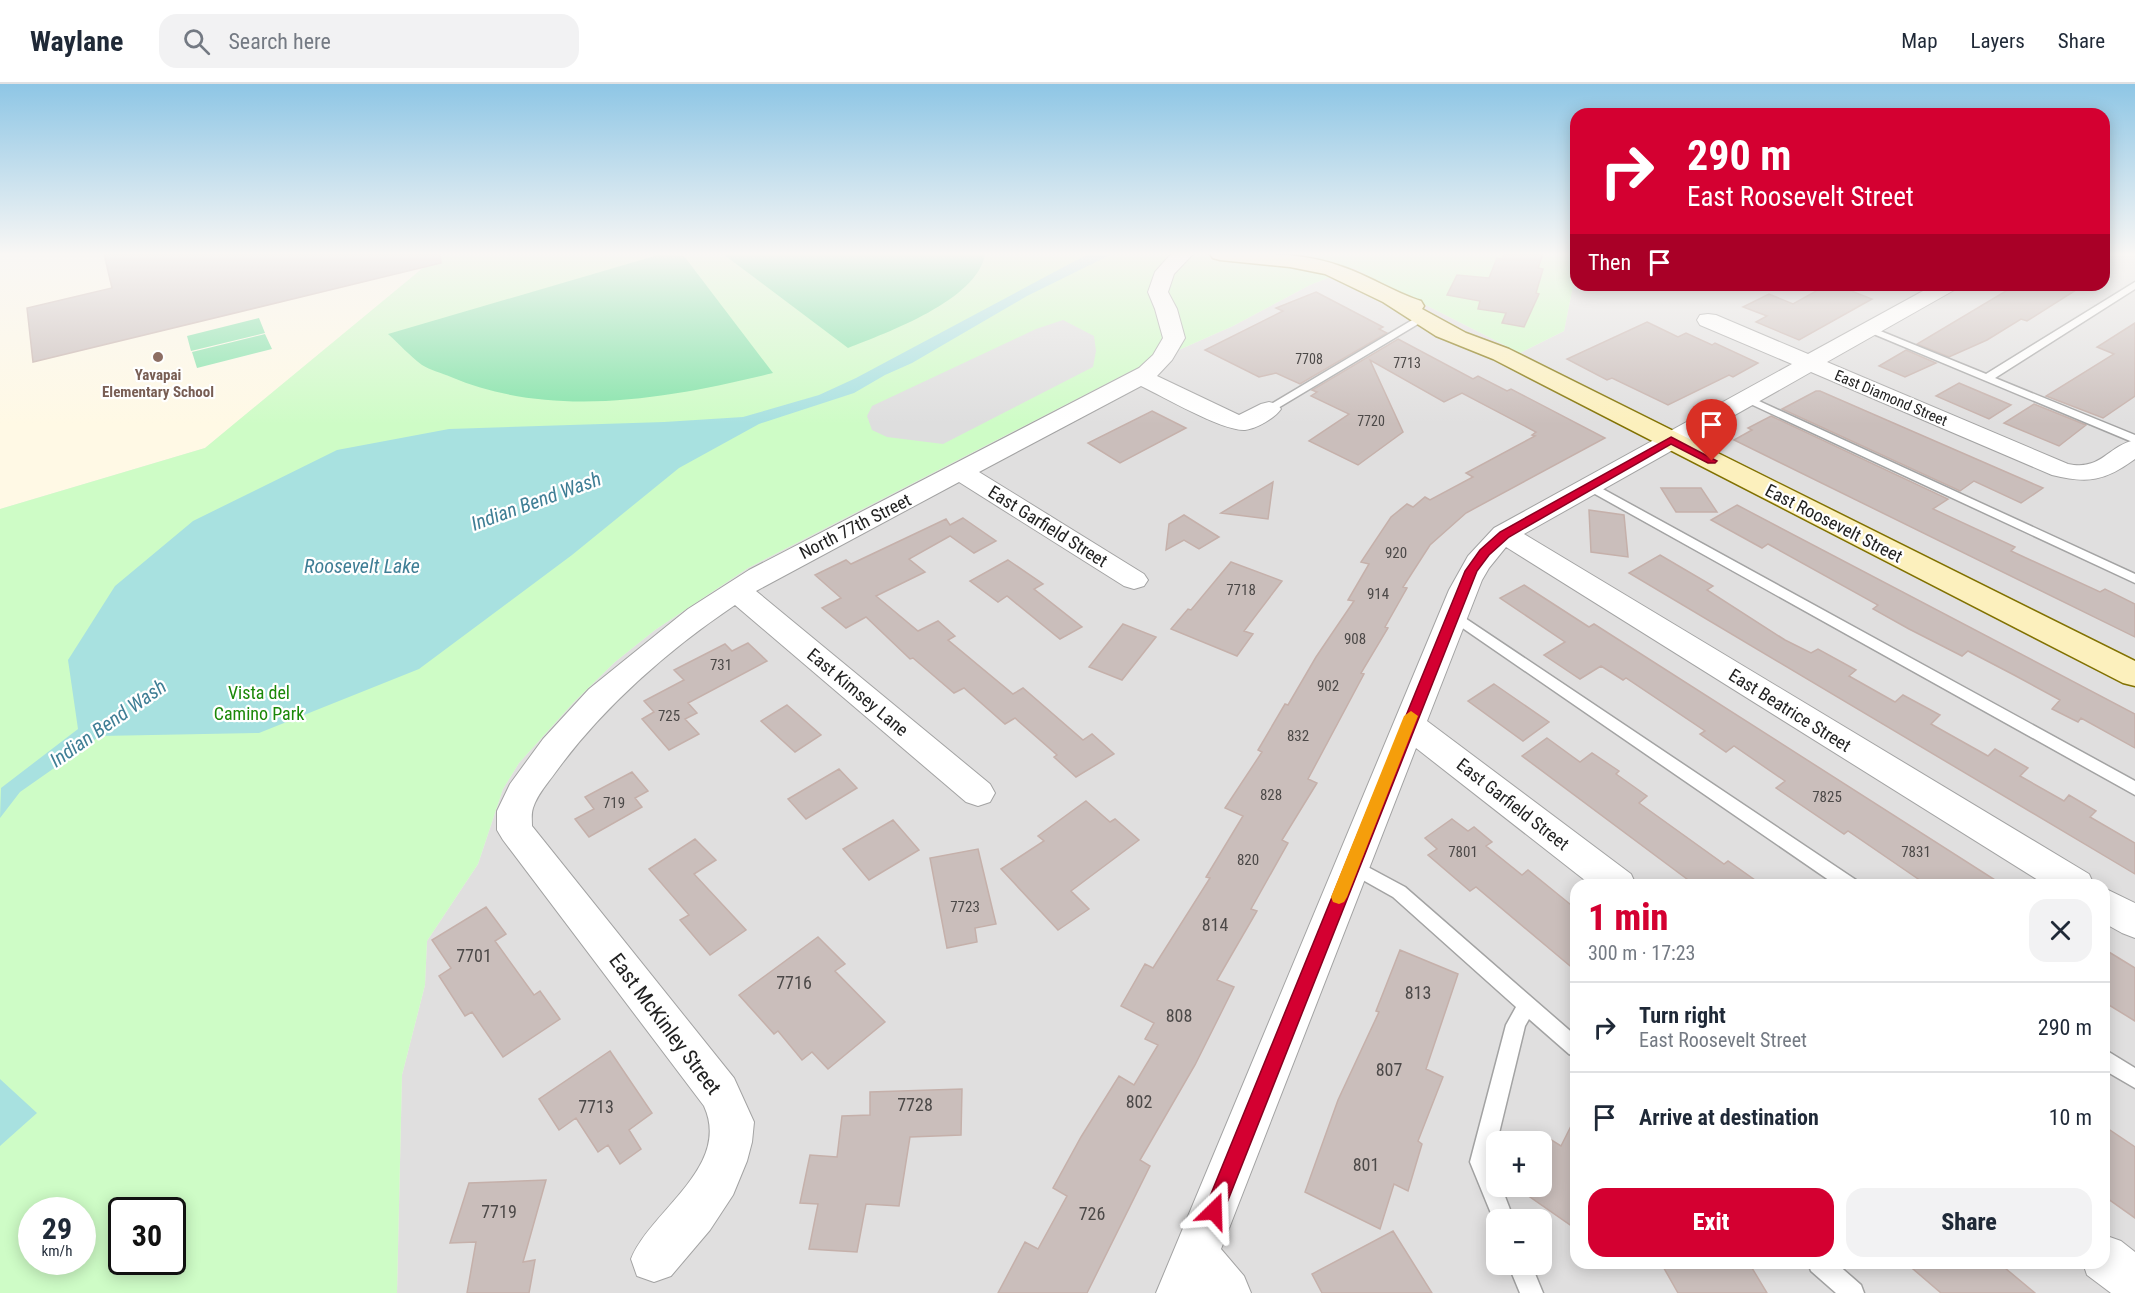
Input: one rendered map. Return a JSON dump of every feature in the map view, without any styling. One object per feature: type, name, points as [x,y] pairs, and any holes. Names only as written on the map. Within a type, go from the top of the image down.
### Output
[{"type":"street","name":"North 77th Street","points":[[515,830],[514,811],[522,793],[555,748],[600,697],[659,646],[698,616],[759,576],[1141,376],[1166,356],[1174,338],[1164,310]]},
{"type":"street","name":"East Roosevelt Street","points":[[1407,310],[1419,319],[1472,346],[1501,354],[2135,675]]},
{"type":"street","name":"East Roosevelt Street","points":[[1425,310],[1441,316],[1487,340],[1501,354]]},
{"type":"street","points":[[1227,1293],[1188,1274],[1471,571],[1504,534],[1869,330],[1898,310]]},
{"type":"street","name":"East Diamond Street","points":[[1708,320],[2048,465],[2074,473],[2099,473],[2135,447]]},
{"type":"street","points":[[1141,376],[1231,420],[1244,423],[1269,409]]},
{"type":"street","name":"East Garfield Street","points":[[961,472],[1134,580]]},
{"type":"street","name":"East Beatrice Street","points":[[1504,534],[2066,879]]},
{"type":"street","name":"East Kimsey Lane","points":[[737,591],[978,793]]},
{"type":"street","name":"East Garfield Street","points":[[1408,724],[1610,879]]},
{"type":"street","name":"East McKinley Street","points":[[515,830],[719,1092],[732,1120],[727,1155],[705,1202],[654,1259]]},
{"type":"street","points":[[2110,906],[2135,921]]},
{"type":"street","points":[[2110,1263],[2135,1282]]},
{"type":"lane","points":[[1987,378],[2095,310]]},
{"type":"lane","points":[[1269,409],[1419,319]]},
{"type":"lane","points":[[1869,330],[2135,438]]},
{"type":"lane","points":[[1746,398],[2135,579]]},
{"type":"lane","points":[[1590,486],[2135,789]]},
{"type":"lane","points":[[1453,615],[1841,879]]},
{"type":"lane","points":[[1351,865],[1399,892],[1570,1043]]},
{"type":"lane","points":[[1499,1209],[1481,1162],[1516,1025],[1527,1004]]},
{"type":"lane","points":[[2110,1062],[2135,1079]]},
{"type":"lane","points":[[1826,1269],[1853,1293]]},
{"type":"lane","points":[[1524,1275],[1532,1293]]},
{"type":"shaded area","name":"Yavapai Elementary School","points":[[0,310],[372,310],[205,448],[0,509]]},
{"type":"shaded area","points":[[1262,310],[1436,310],[1520,353],[1564,331],[1568,310],[2135,310],[2135,1293],[397,1293],[402,1075],[425,985],[427,941],[478,864],[503,789],[519,763],[574,702],[615,662],[655,630],[748,568],[1129,372],[1233,326]]},
{"type":"shaded area","points":[[1063,320],[1094,336],[1096,351],[1093,367],[943,444],[887,437],[872,430],[867,416],[872,406],[1036,329]]},
{"type":"green space","name":"Vista del Camino Park","points":[[371,310],[1262,310],[1233,326],[1129,372],[748,568],[655,630],[615,662],[574,702],[519,763],[503,789],[478,864],[427,941],[425,985],[402,1075],[397,1293],[0,1293],[0,509],[205,448]]},
{"type":"green space","points":[[469,310],[725,310],[773,373],[653,397],[571,401],[530,398],[490,390],[422,365],[388,334]]},
{"type":"green space","points":[[798,310],[932,310],[906,324],[848,348]]},
{"type":"green space","name":"Vista del Camino Park","points":[[1436,310],[1568,310],[1564,331],[1520,353]]},
{"type":"green space","points":[[259,318],[265,333],[191,351],[187,336]]},
{"type":"green space","points":[[265,334],[272,349],[197,368],[192,352]]},
{"type":"water","name":"Roosevelt Lake","points":[[982,310],[1002,310],[912,363],[854,393],[759,424],[679,468],[572,555],[419,669],[259,733],[100,736],[20,792],[0,818],[1,788],[78,729],[68,660],[115,586],[193,521],[337,450],[449,429],[743,417],[819,395],[856,378]]},
{"type":"water","points":[[0,1079],[37,1113],[0,1146]]},
{"type":"building","points":[[27,310],[246,310],[33,362]]},
{"type":"building","points":[[1351,310],[1383,327],[1379,329],[1387,333],[1300,384],[1276,373],[1259,377],[1205,350],[1283,311]]},
{"type":"building","points":[[1488,310],[1532,310],[1524,327],[1502,323],[1506,313]]},
{"type":"building","points":[[1752,310],[1852,310],[1799,340],[1756,322],[1767,316]]},
{"type":"building","points":[[1973,310],[2044,310],[2027,321],[2021,319],[1987,340],[1949,357],[1917,344]]},
{"type":"building","points":[[1647,322],[1678,337],[1686,333],[1712,345],[1715,343],[1758,363],[1733,377],[1729,375],[1668,405],[1612,378],[1607,380],[1567,359]]},
{"type":"building","points":[[2135,323],[2135,396],[2103,418],[2046,396],[2114,354],[2097,347]]},
{"type":"building","points":[[1398,339],[1473,379],[1478,376],[1507,391],[1511,389],[1605,438],[1466,513],[1430,545],[1403,587],[1407,588],[1385,627],[1388,628],[1361,673],[1364,674],[1308,779],[1317,783],[1282,840],[1288,843],[1251,909],[1257,911],[1217,980],[1234,987],[1195,1065],[1140,1160],[1150,1166],[1087,1293],[998,1293],[1025,1242],[1038,1249],[1067,1196],[1053,1188],[1119,1076],[1134,1085],[1158,1045],[1145,1039],[1154,1023],[1121,1006],[1145,964],[1153,968],[1210,878],[1206,877],[1243,816],[1225,808],[1262,752],[1258,750],[1285,704],[1288,705],[1316,657],[1354,601],[1348,600],[1369,564],[1361,562],[1391,517],[1407,504],[1413,507],[1425,497],[1430,500],[1473,477],[1466,473],[1535,436],[1532,435],[1536,432],[1462,393],[1444,402],[1370,360],[1403,432],[1358,465],[1309,441],[1349,414],[1311,396],[1317,392],[1312,390]]},
{"type":"building","points":[[1906,350],[1936,363],[1905,377],[1879,366]]},
{"type":"building","points":[[1959,383],[2011,405],[1989,419],[1936,396]]},
{"type":"building","points":[[1816,391],[2043,488],[2021,503],[1974,481],[1960,491],[1782,409]]},
{"type":"building","points":[[2034,404],[2086,425],[2059,446],[2004,423]]},
{"type":"building","points":[[1152,411],[1186,428],[1120,463],[1088,443]]},
{"type":"building","points":[[1771,416],[1948,499],[1933,509],[2015,547],[2011,551],[2100,592],[2105,589],[2135,604],[2135,637],[1734,440],[1752,430],[1748,428]]},
{"type":"building","points":[[1273,482],[1268,519],[1221,513]]},
{"type":"building","points":[[1661,488],[1701,488],[1717,512],[1676,512]]},
{"type":"building","points":[[1737,505],[2135,714],[2135,748],[2081,718],[2078,722],[2052,709],[2060,700],[2014,675],[1968,651],[1962,656],[1909,629],[1873,609],[1878,605],[1768,544],[1762,548],[1711,520]]},
{"type":"building","points":[[1589,510],[1624,515],[1628,557],[1591,552]]},
{"type":"building","points":[[1184,515],[1219,537],[1199,549],[1184,540],[1166,550],[1169,524]]},
{"type":"building","points":[[963,518],[996,541],[974,553],[950,536],[909,559],[925,572],[876,596],[918,631],[938,621],[955,636],[948,640],[1013,694],[1023,688],[1083,740],[1092,734],[1114,754],[1076,777],[1054,757],[1057,755],[1015,718],[1005,724],[964,688],[954,693],[913,658],[910,659],[866,617],[846,628],[822,608],[841,598],[815,575],[846,560],[851,564],[946,519],[950,525]]},
{"type":"building","points":[[1660,555],[1713,586],[1707,590],[1785,640],[1811,653],[1818,649],[1856,670],[1849,676],[1895,702],[1903,695],[1940,715],[1931,724],[1988,756],[1995,749],[2028,768],[2020,776],[2064,801],[2069,795],[2096,811],[2090,817],[2135,843],[2135,874],[1629,573]]},
{"type":"building","points":[[1008,560],[1043,584],[1034,589],[1082,627],[1060,639],[1007,596],[998,602],[970,581]]},
{"type":"building","points":[[1231,562],[1282,581],[1244,631],[1253,634],[1237,656],[1171,629],[1188,609],[1191,610]]},
{"type":"building","points":[[1524,585],[1589,627],[1594,624],[1994,879],[1918,879],[1848,831],[1844,834],[1776,788],[1785,781],[1734,746],[1726,752],[1700,734],[1705,731],[1626,678],[1623,680],[1601,666],[1580,679],[1544,655],[1565,642],[1500,598]]},
{"type":"building","points":[[1123,624],[1156,637],[1122,680],[1089,667]]},
{"type":"building","points":[[748,643],[767,661],[688,703],[697,713],[685,719],[699,734],[669,750],[642,719],[654,712],[644,701],[684,680],[674,670],[725,644],[732,651]]},
{"type":"building","points":[[1494,684],[1549,722],[1523,741],[1468,701]]},
{"type":"building","points":[[787,705],[821,735],[795,752],[761,721]]},
{"type":"building","points":[[1547,738],[1580,762],[1592,753],[1619,771],[1616,774],[1647,796],[1639,803],[1724,864],[1728,861],[1754,879],[1687,879],[1522,756]]},
{"type":"building","points":[[839,769],[857,788],[806,819],[788,799]]},
{"type":"building","points":[[632,772],[648,791],[635,798],[642,807],[589,837],[575,819],[594,809],[585,797]]},
{"type":"building","points":[[1086,801],[1110,822],[1115,819],[1139,840],[1071,891],[1089,909],[1058,930],[1001,869],[1044,841],[1038,836]]},
{"type":"building","points":[[1452,819],[1468,831],[1474,827],[1492,842],[1486,846],[1522,875],[1528,870],[1570,904],[1570,966],[1476,887],[1470,891],[1428,855],[1437,849],[1425,838]]},
{"type":"building","points":[[893,820],[919,850],[869,880],[843,849]]},
{"type":"building","points":[[695,839],[716,860],[694,874],[746,930],[710,955],[680,920],[689,915],[649,869]]},
{"type":"building","points":[[978,849],[996,924],[975,928],[977,942],[947,948],[930,858]]},
{"type":"building","points":[[486,907],[506,934],[495,941],[534,995],[540,991],[560,1019],[503,1057],[472,1012],[465,1016],[439,976],[451,968],[432,940]]},
{"type":"building","points":[[818,937],[845,964],[835,971],[885,1022],[828,1069],[812,1052],[802,1060],[778,1031],[774,1034],[739,995]]},
{"type":"building","points":[[1400,950],[1458,974],[1426,1069],[1443,1077],[1418,1141],[1422,1144],[1408,1191],[1394,1184],[1380,1229],[1305,1192],[1338,1100],[1379,1012],[1376,1011]]},
{"type":"building","points":[[2110,953],[2135,968],[2135,1021],[2110,1006]]},
{"type":"building","points":[[610,1051],[652,1113],[629,1130],[641,1149],[620,1164],[608,1145],[598,1152],[576,1118],[559,1130],[539,1099]]},
{"type":"building","points":[[962,1089],[961,1135],[910,1137],[899,1206],[866,1204],[857,1252],[809,1249],[818,1204],[800,1203],[810,1155],[837,1157],[842,1116],[870,1115],[870,1092]]},
{"type":"building","points":[[1570,1128],[1570,1225],[1552,1212],[1552,1209],[1547,1209],[1530,1197],[1552,1197],[1552,1140],[1561,1146]]},
{"type":"building","points":[[2110,1130],[2135,1147],[2135,1218],[2110,1200]]},
{"type":"building","points":[[546,1180],[523,1262],[535,1260],[529,1293],[467,1293],[476,1242],[450,1243],[469,1183]]},
{"type":"building","points":[[1393,1231],[1432,1293],[1322,1293],[1312,1274]]},
{"type":"building","points":[[1664,1269],[1753,1269],[1767,1293],[1678,1293]]},
{"type":"building","points":[[1913,1269],[2006,1269],[2035,1293],[1941,1293]]},
{"type":"slow traffic","points":[[1339,897],[1411,716]]},
{"type":"place","name":"Yavapai Elementary School","points":[[158,357]]},
{"type":"route","points":[[1214,1211],[1471,571],[1504,534],[1671,440],[1712,461]]},
{"type":"water label","name":"Indian Bend Wash","points":[[536,501]]},
{"type":"water label","name":"Indian Bend Wash","points":[[108,723]]}]
